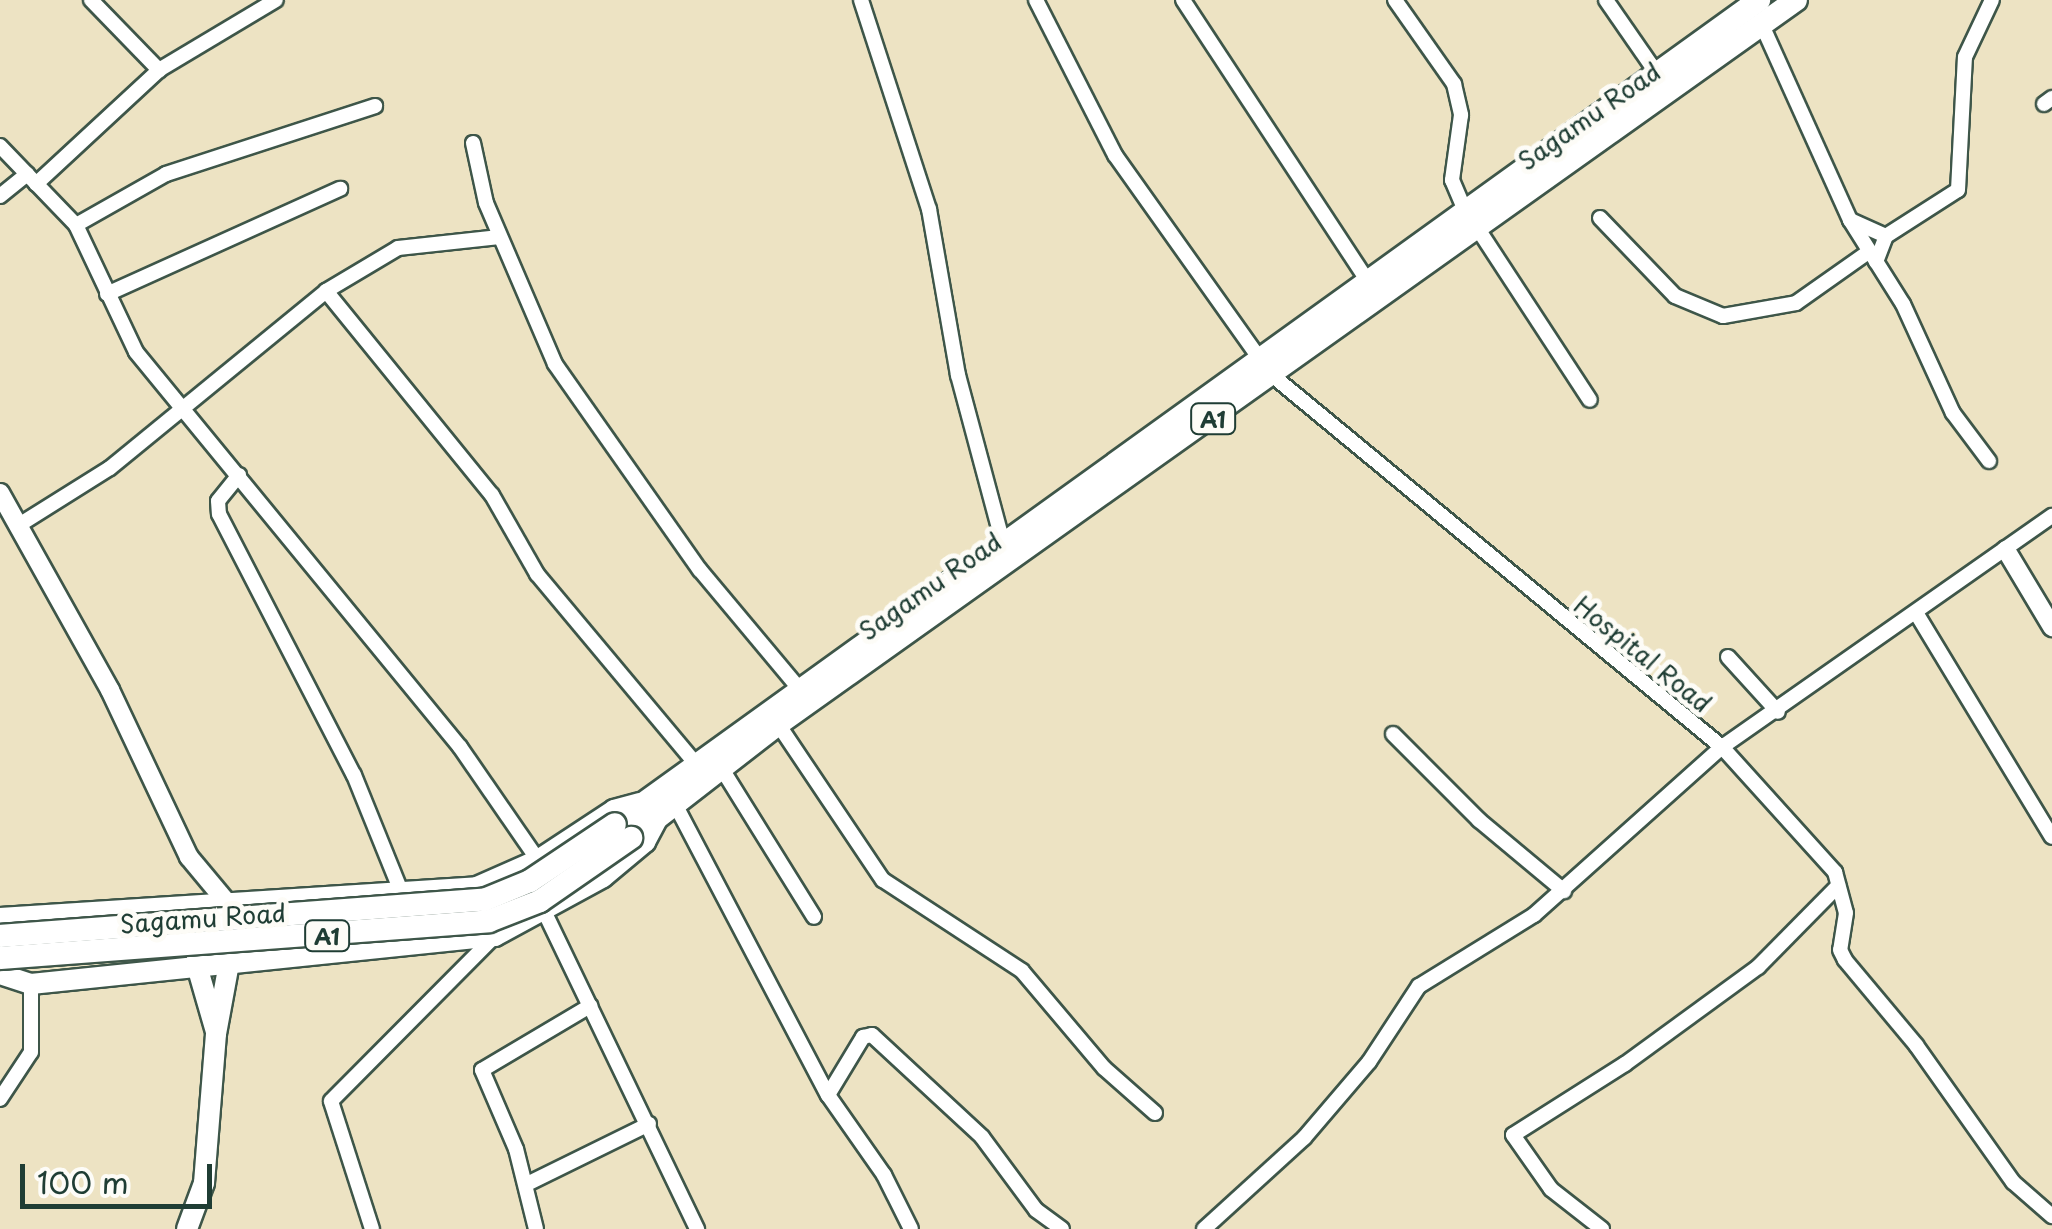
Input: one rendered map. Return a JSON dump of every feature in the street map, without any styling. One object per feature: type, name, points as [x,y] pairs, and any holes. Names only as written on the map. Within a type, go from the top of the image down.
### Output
[{"type":"highway","name":"Sagamu Road","points":[[658,808],[694,762],[1003,543],[1266,367],[1367,280],[1471,220],[1759,0]]},
{"type":"highway","name":"Sagamu Road","points":[[0,936],[484,900],[530,881],[623,831],[722,769],[778,724],[1471,220],[1796,0]]},
{"type":"highway","name":"Sagamu Road","points":[[0,958],[489,921],[540,901],[623,831]]},
{"type":"main road","points":[[0,918],[402,896],[477,887],[538,860],[614,810],[658,808],[645,842],[546,913],[495,936],[31,984],[0,974]]},
{"type":"main road","points":[[187,1229],[204,1183],[216,1034],[233,963],[230,904]]},
{"type":"main road","points":[[197,908],[197,966],[216,1034]]},
{"type":"street","points":[[91,0],[159,70]]},
{"type":"street","points":[[0,196],[32,179],[159,70],[276,0]]},
{"type":"street","points":[[861,0],[929,208],[958,375],[1003,543]]},
{"type":"street","name":"Hospital Road","points":[[1036,0],[1115,154],[1266,367],[1722,747],[1918,616],[2052,516]]},
{"type":"street","points":[[1183,0],[1367,280]]},
{"type":"street","points":[[1395,0],[1454,84],[1461,115],[1452,180],[1471,220],[1590,400]]},
{"type":"street","points":[[1606,0],[1658,75]]},
{"type":"street","points":[[1600,218],[1675,296],[1724,316],[1796,304],[1872,257],[1886,236],[1958,190],[1965,57],[1992,0]]},
{"type":"street","points":[[1762,24],[1850,220],[1953,413],[1989,462]]},
{"type":"street","points":[[76,225],[166,174],[375,106]]},
{"type":"street","points":[[473,143],[499,236],[555,364],[700,570],[798,687]]},
{"type":"street","points":[[0,146],[76,225],[136,352],[460,747],[538,860]]},
{"type":"street","points":[[107,294],[340,189]]},
{"type":"street","points":[[1850,220],[1886,236]]},
{"type":"street","points":[[19,525],[110,468],[326,291],[398,248],[499,236]]},
{"type":"street","points":[[326,291],[492,496],[537,574],[694,762]]},
{"type":"street","points":[[239,475],[218,500],[219,514],[354,775],[402,896]]},
{"type":"street","points":[[0,493],[110,690],[190,857],[230,904]]},
{"type":"street","points":[[2006,550],[2052,627]]},
{"type":"street","points":[[1918,616],[2052,837]]},
{"type":"street","points":[[1728,657],[1778,712]]},
{"type":"street","points":[[778,724],[883,880],[1022,971],[1104,1068],[1155,1113]]},
{"type":"street","points":[[1394,734],[1478,820],[1564,891]]},
{"type":"street","points":[[1204,1229],[1304,1138],[1369,1062],[1419,986],[1564,891],[1722,747],[1825,855],[1846,913],[1846,960],[1916,1045],[2013,1182],[2052,1216]]},
{"type":"street","points":[[722,769],[814,917]]},
{"type":"street","points":[[658,808],[828,1095],[884,1176],[911,1229]]},
{"type":"street","points":[[197,908],[204,873]]},
{"type":"street","points":[[1602,1229],[1551,1189],[1513,1135],[1625,1064],[1758,967],[1838,886]]},
{"type":"street","points":[[546,913],[697,1229]]},
{"type":"street","points":[[372,1229],[331,1101],[495,936]]},
{"type":"street","points":[[0,1099],[30,1052],[31,984]]},
{"type":"street","points":[[536,1229],[527,1184],[482,1070],[590,1006]]},
{"type":"street","points":[[828,1095],[863,1037],[872,1035],[928,1083],[995,1153],[1036,1210],[1062,1229]]},
{"type":"street","points":[[527,1184],[649,1124]]},
{"type":"street","points":[[355,1229],[364,1213]]}]
